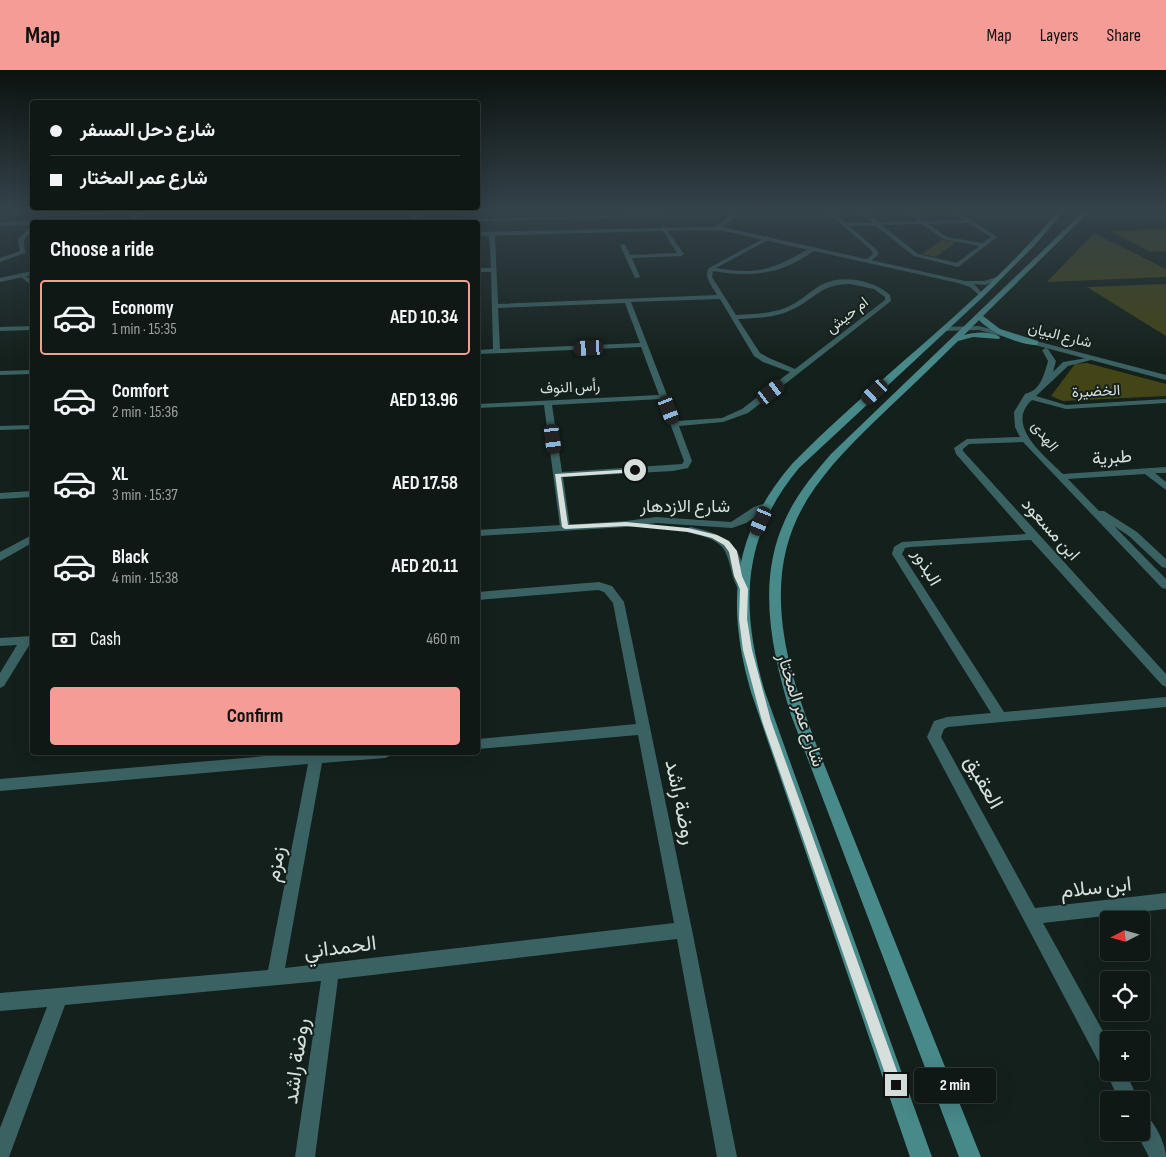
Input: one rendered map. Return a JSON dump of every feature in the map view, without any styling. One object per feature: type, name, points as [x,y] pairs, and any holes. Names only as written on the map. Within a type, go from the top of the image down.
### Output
[{"type":"main road","name":"شارع عمر المختار","points":[[921,1157],[766,721],[748,650],[743,619],[744,589],[748,561],[768,505],[802,460],[1017,260]]},
{"type":"main road","name":"شارع عمر المختار","points":[[970,1157],[801,719],[779,638],[775,601],[779,556],[784,534],[796,505],[810,483],[834,456],[1037,260]]},
{"type":"main road","points":[[979,316],[993,330],[1035,343]]},
{"type":"main road","points":[[954,340],[963,336],[976,335],[996,337]]},
{"type":"street","points":[[493,260],[497,352]]},
{"type":"street","points":[[629,260],[637,277]]},
{"type":"street","points":[[728,260],[711,269],[709,277],[721,297],[761,357],[796,372]]},
{"type":"street","points":[[711,269],[737,274],[766,273],[776,270],[794,260]]},
{"type":"street","points":[[863,260],[960,281],[980,283],[997,279]]},
{"type":"street","points":[[936,260],[958,265],[964,260]]},
{"type":"street","points":[[480,270],[494,270]]},
{"type":"street","points":[[0,280],[30,273]]},
{"type":"street","points":[[22,275],[30,282]]},
{"type":"street","points":[[960,281],[975,288],[980,295]]},
{"type":"street","name":"ام حيش","points":[[674,424],[719,421],[737,415],[888,301],[888,296],[884,291],[859,283],[836,283],[825,286],[785,311],[768,315],[734,317]]},
{"type":"street","points":[[495,306],[721,297]]},
{"type":"street","points":[[558,475],[684,466],[687,458],[627,300]]},
{"type":"street","name":"شارع البيان","points":[[956,318],[959,323],[967,328],[996,337],[1126,370],[1166,378]]},
{"type":"street","points":[[0,330],[30,328]]},
{"type":"street","name":"شارع البيان","points":[[944,329],[979,328],[1118,364],[1145,373]]},
{"type":"street","points":[[480,352],[645,346]]},
{"type":"street","points":[[1046,350],[1052,361],[1047,379]]},
{"type":"street","name":"الهدى","points":[[1086,360],[1066,364],[1028,396],[1018,412],[1019,427],[1025,439],[1166,585]]},
{"type":"street","points":[[0,373],[30,372]]},
{"type":"street","name":"الخضيرة","points":[[1028,396],[1066,407],[1166,401]]},
{"type":"street","name":"رأس النوف","points":[[480,406],[664,397]]},
{"type":"street","points":[[548,402],[565,527]]},
{"type":"street","points":[[0,428],[30,427]]},
{"type":"street","name":"ابن مسعود","points":[[1025,439],[967,442],[958,448],[959,452],[1034,537],[1166,682]]},
{"type":"street","name":"طبرية","points":[[1060,476],[1166,470]]},
{"type":"street","points":[[1147,471],[1166,487]]},
{"type":"street","points":[[0,496],[30,494]]},
{"type":"street","name":"شارع الازدهار","points":[[480,533],[626,524],[656,520],[732,526],[745,521],[755,510],[768,505]]},
{"type":"street","name":"الهدى","points":[[1091,507],[1128,531],[1166,565]]},
{"type":"street","name":"شارع الازدهار","points":[[626,524],[688,530],[714,536],[726,543],[733,551],[738,576],[744,589]]},
{"type":"street","name":"البذور","points":[[1001,717],[897,554],[898,549],[902,545],[910,544],[1034,537]]},
{"type":"street","points":[[0,557],[30,539]]},
{"type":"street","points":[[1150,570],[1166,569]]},
{"type":"street","name":"روضة راشد","points":[[480,596],[589,586],[608,589],[618,602],[642,729],[684,930],[727,1157]]},
{"type":"street","points":[[0,642],[29,641]]},
{"type":"street","points":[[0,683],[29,641]]},
{"type":"street","name":"العقيق","points":[[1100,1044],[934,737],[939,725],[947,722],[1166,702]]},
{"type":"street","points":[[480,744],[642,729]]},
{"type":"street","points":[[0,785],[242,759],[316,758],[350,755]]},
{"type":"street","name":"زمزم","points":[[275,978],[316,758]]},
{"type":"street","name":"ابن سلام","points":[[1031,916],[1166,901]]},
{"type":"street","name":"الحمداني","points":[[0,1002],[275,978],[684,930]]},
{"type":"street","name":"روضة راشد","points":[[305,1157],[331,971]]},
{"type":"street","points":[[0,1154],[60,996]]},
{"type":"street","points":[[1150,1139],[1160,1157]]},
{"type":"shaded area","points":[[1068,260],[1147,260],[1166,269],[1166,277],[1047,282]]},
{"type":"shaded area","points":[[1166,284],[1166,336],[1087,287]]},
{"type":"shaded area","points":[[1087,363],[1166,384],[1166,396],[1063,401],[1051,396],[1075,364]]},
{"type":"route","points":[[635,470],[558,475],[565,527],[626,524],[688,530],[714,536],[726,543],[733,551],[737,563],[738,576],[744,589],[742,600],[743,619],[748,650],[755,684],[766,721],[896,1085]]}]
